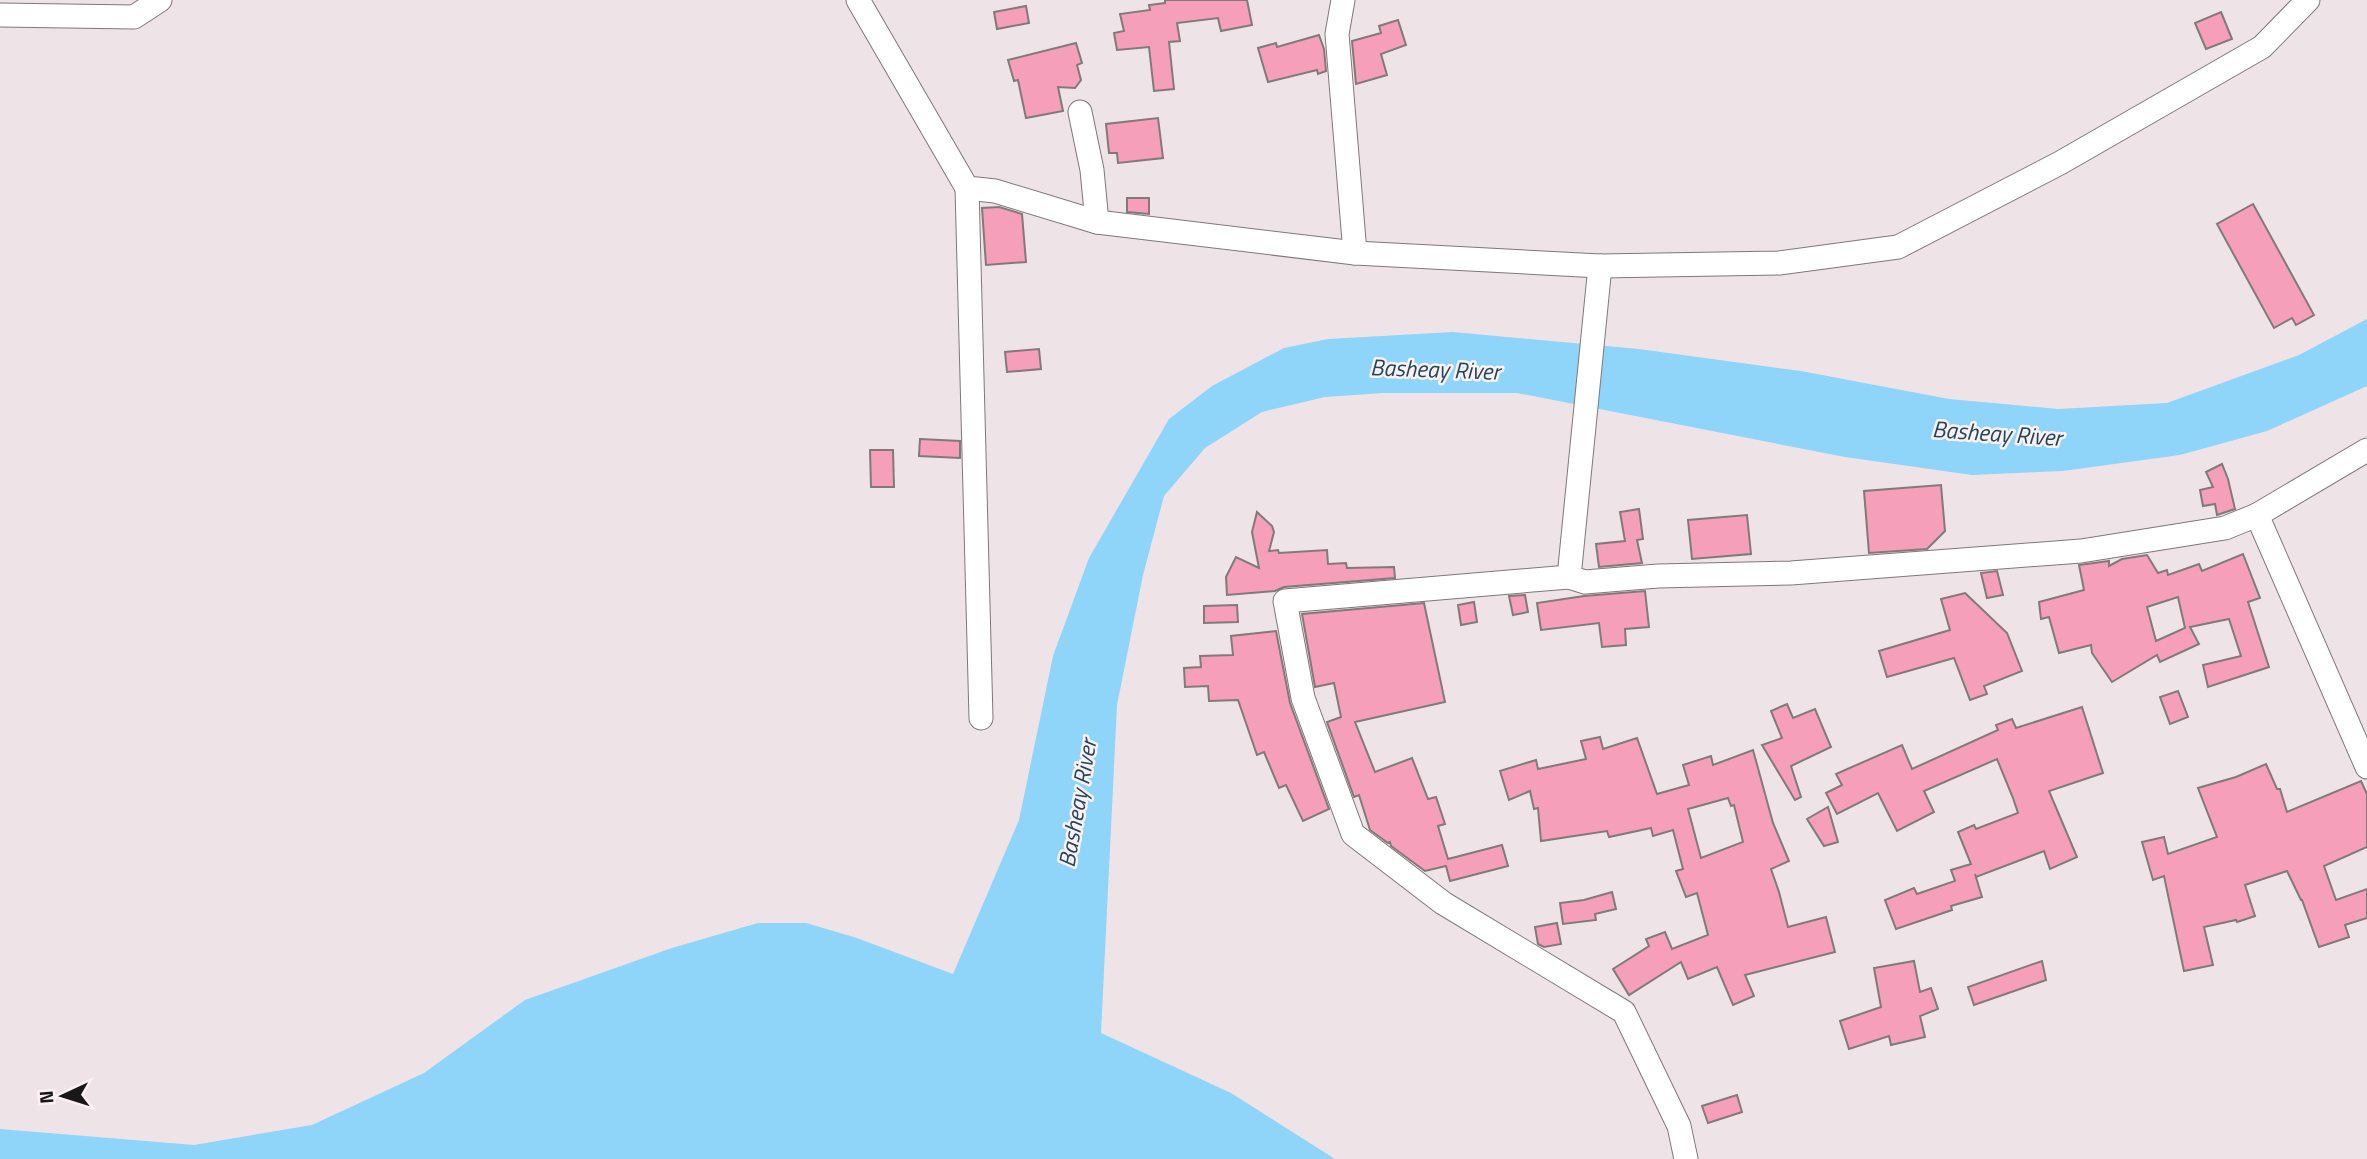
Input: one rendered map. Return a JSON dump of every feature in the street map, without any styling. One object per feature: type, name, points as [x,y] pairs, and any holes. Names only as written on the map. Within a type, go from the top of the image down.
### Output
[{"type":"street","points":[[0,15],[134,17],[160,0]]},
{"type":"street","points":[[858,0],[967,188],[981,718]]},
{"type":"street","points":[[1343,0],[1337,34],[1355,253]]},
{"type":"street","points":[[967,188],[995,191],[1097,222],[1355,253],[1600,266],[1779,263],[1898,247],[2060,163],[2262,47],[2308,0]]},
{"type":"street","points":[[1080,112],[1092,170],[1097,222]]},
{"type":"street","points":[[1569,577],[1600,266]]},
{"type":"street","points":[[1686,1159],[1679,1126],[1624,1012],[1443,903],[1353,834],[1303,698],[1285,601],[1569,577],[1585,582],[1658,576],[1791,573],[2081,551],[2225,528],[2257,516],[2367,450]]},
{"type":"street","points":[[2257,516],[2367,767]]},
{"type":"water","name":"Basheay River","points":[[2367,319],[2367,386],[2267,431],[2180,455],[2063,471],[1972,475],[1845,457],[1517,393],[1383,393],[1325,397],[1262,412],[1205,448],[1164,496],[1143,575],[1117,705],[1101,1033],[1231,1093],[1335,1159],[0,1159],[0,1129],[194,1145],[312,1125],[424,1073],[525,1000],[672,948],[758,923],[806,923],[857,938],[953,974],[1019,820],[1053,656],[1089,558],[1169,419],[1212,386],[1284,348],[1328,339],[1453,332],[1639,349],[1801,371],[1949,399],[2058,409],[2167,403],[2299,355]]},
{"type":"building","points":[[1165,0],[1247,0],[1252,25],[1221,31],[1218,18],[1177,23],[1180,41],[1169,42],[1174,89],[1154,91],[1149,47],[1117,50],[1114,33],[1124,31],[1120,14],[1150,10],[1149,5],[1165,3]]},
{"type":"building","points":[[1026,6],[1029,23],[997,29],[994,12]]},
{"type":"building","points":[[2221,12],[2232,39],[2206,49],[2195,23]]},
{"type":"building","points":[[1398,20],[1406,45],[1381,54],[1387,75],[1356,84],[1352,41],[1381,33],[1379,26]]},
{"type":"building","points":[[1319,35],[1324,49],[1326,71],[1318,74],[1317,70],[1268,82],[1258,48],[1276,43],[1277,47]]},
{"type":"building","points":[[1076,43],[1082,63],[1077,65],[1081,80],[1075,88],[1058,87],[1063,111],[1026,118],[1018,80],[1014,81],[1008,60]]},
{"type":"building","points":[[1158,118],[1163,158],[1118,163],[1117,153],[1109,153],[1106,124]]},
{"type":"building","points":[[1127,198],[1149,198],[1149,214],[1127,212]]},
{"type":"building","points":[[2253,204],[2314,315],[2296,325],[2292,318],[2274,328],[2217,224]]},
{"type":"building","points":[[999,207],[1022,214],[1026,262],[986,265],[982,208]]},
{"type":"building","points":[[1039,349],[1041,369],[1007,372],[1005,352]]},
{"type":"building","points":[[920,439],[960,441],[960,458],[919,456]]},
{"type":"building","points":[[870,450],[893,450],[894,487],[871,487]]},
{"type":"building","points":[[2222,464],[2235,509],[2217,515],[2215,504],[2203,506],[2200,490],[2213,487],[2206,472]]},
{"type":"building","points":[[1941,485],[1945,531],[1927,549],[1869,553],[1864,491]]},
{"type":"building","points":[[1639,509],[1643,539],[1637,540],[1642,563],[1599,567],[1596,544],[1625,541],[1620,512]]},
{"type":"building","points":[[1257,512],[1272,526],[1274,532],[1269,551],[1278,550],[1279,553],[1327,550],[1328,564],[1346,563],[1347,568],[1394,567],[1395,578],[1284,587],[1275,591],[1227,595],[1226,577],[1236,557],[1259,568],[1252,532]]},
{"type":"building","points":[[1747,515],[1751,554],[1692,559],[1688,520]]},
{"type":"building","points":[[2243,554],[2260,598],[2248,602],[2269,667],[2208,687],[2203,665],[2241,656],[2229,619],[2190,627],[2199,644],[2160,662],[2157,655],[2112,682],[2092,653],[2091,645],[2059,653],[2049,617],[2041,619],[2039,602],[2084,590],[2079,565],[2109,561],[2109,566],[2122,559],[2147,555],[2158,573],[2167,570],[2168,575],[2199,564],[2202,571]],"holes":[[[2178,597],[2185,628],[2156,641],[2147,607]]]},
{"type":"building","points":[[1997,571],[2003,595],[1987,598],[1981,573]]},
{"type":"building","points":[[1645,591],[1649,627],[1625,629],[1626,645],[1602,647],[1599,623],[1541,630],[1537,603]]},
{"type":"building","points":[[1965,593],[2007,633],[2022,671],[1984,686],[1987,694],[1970,700],[1954,658],[1887,677],[1879,651],[1950,630],[1941,599]]},
{"type":"building","points":[[1525,595],[1528,612],[1513,615],[1509,596]]},
{"type":"building","points":[[1474,602],[1477,622],[1461,625],[1458,605]]},
{"type":"building","points":[[1424,603],[1445,702],[1355,722],[1375,772],[1412,758],[1428,799],[1436,797],[1445,824],[1438,826],[1448,859],[1502,845],[1508,866],[1450,881],[1446,866],[1425,871],[1391,846],[1390,842],[1370,830],[1359,795],[1354,797],[1327,722],[1341,717],[1334,683],[1315,687],[1302,614]]},
{"type":"building","points":[[1237,605],[1238,622],[1204,623],[1204,606]]},
{"type":"building","points":[[1276,631],[1290,703],[1329,809],[1303,821],[1286,785],[1279,788],[1264,752],[1257,755],[1238,700],[1209,701],[1208,686],[1185,687],[1184,668],[1201,667],[1200,656],[1233,655],[1231,636]]},
{"type":"building","points":[[2178,691],[2188,717],[2170,724],[2160,697]]},
{"type":"building","points":[[1787,704],[1793,718],[1815,709],[1831,747],[1791,766],[1801,797],[1795,800],[1762,745],[1782,738],[1771,711]]},
{"type":"building","points":[[2082,707],[2103,773],[2049,791],[2077,857],[2050,869],[2044,851],[1976,877],[1975,874],[1982,897],[1951,906],[1952,910],[1896,929],[1885,900],[1914,888],[1917,894],[1955,881],[1951,870],[1971,864],[1958,832],[1974,825],[1976,829],[2018,813],[2013,798],[1997,759],[1924,791],[1934,812],[1897,831],[1878,793],[1837,814],[1826,793],[1842,785],[1836,774],[1902,745],[1912,769],[1998,730],[1996,725],[2012,719],[2016,728]]},
{"type":"building","points":[[1600,737],[1603,749],[1637,738],[1657,794],[1689,785],[1683,765],[1711,756],[1713,765],[1753,750],[1773,823],[1789,861],[1771,869],[1788,927],[1826,917],[1835,952],[1745,975],[1754,996],[1733,1005],[1717,967],[1688,979],[1681,962],[1629,995],[1613,969],[1649,946],[1646,939],[1665,932],[1672,949],[1708,935],[1697,893],[1686,897],[1676,871],[1683,869],[1673,830],[1653,836],[1651,828],[1609,837],[1607,831],[1541,841],[1538,808],[1534,809],[1530,791],[1509,800],[1500,771],[1536,760],[1538,769],[1586,759],[1581,741]],"holes":[[[1728,798],[1731,806],[1734,805],[1743,842],[1701,858],[1688,809]]]},
{"type":"building","points":[[2266,764],[2277,789],[2280,789],[2287,812],[2361,781],[2367,794],[2367,847],[2324,866],[2336,900],[2367,889],[2367,918],[2345,925],[2349,937],[2319,947],[2302,900],[2287,871],[2245,885],[2255,916],[2204,927],[2213,965],[2184,971],[2164,876],[2153,880],[2142,842],[2164,837],[2168,854],[2217,837],[2198,788],[2236,777]]},
{"type":"building","points":[[1828,807],[1838,842],[1824,846],[1807,819]]},
{"type":"building","points":[[1612,892],[1616,909],[1595,914],[1596,920],[1563,924],[1560,903]]},
{"type":"building","points":[[1557,923],[1561,944],[1544,947],[1538,944],[1535,927]]},
{"type":"building","points":[[1914,961],[1920,992],[1931,988],[1938,1009],[1920,1016],[1925,1037],[1891,1045],[1889,1036],[1849,1049],[1840,1021],[1881,1007],[1874,968]]},
{"type":"building","points":[[2042,961],[2046,980],[1974,1005],[1968,987]]},
{"type":"building","points":[[1737,1095],[1742,1112],[1708,1123],[1702,1106]]}]
